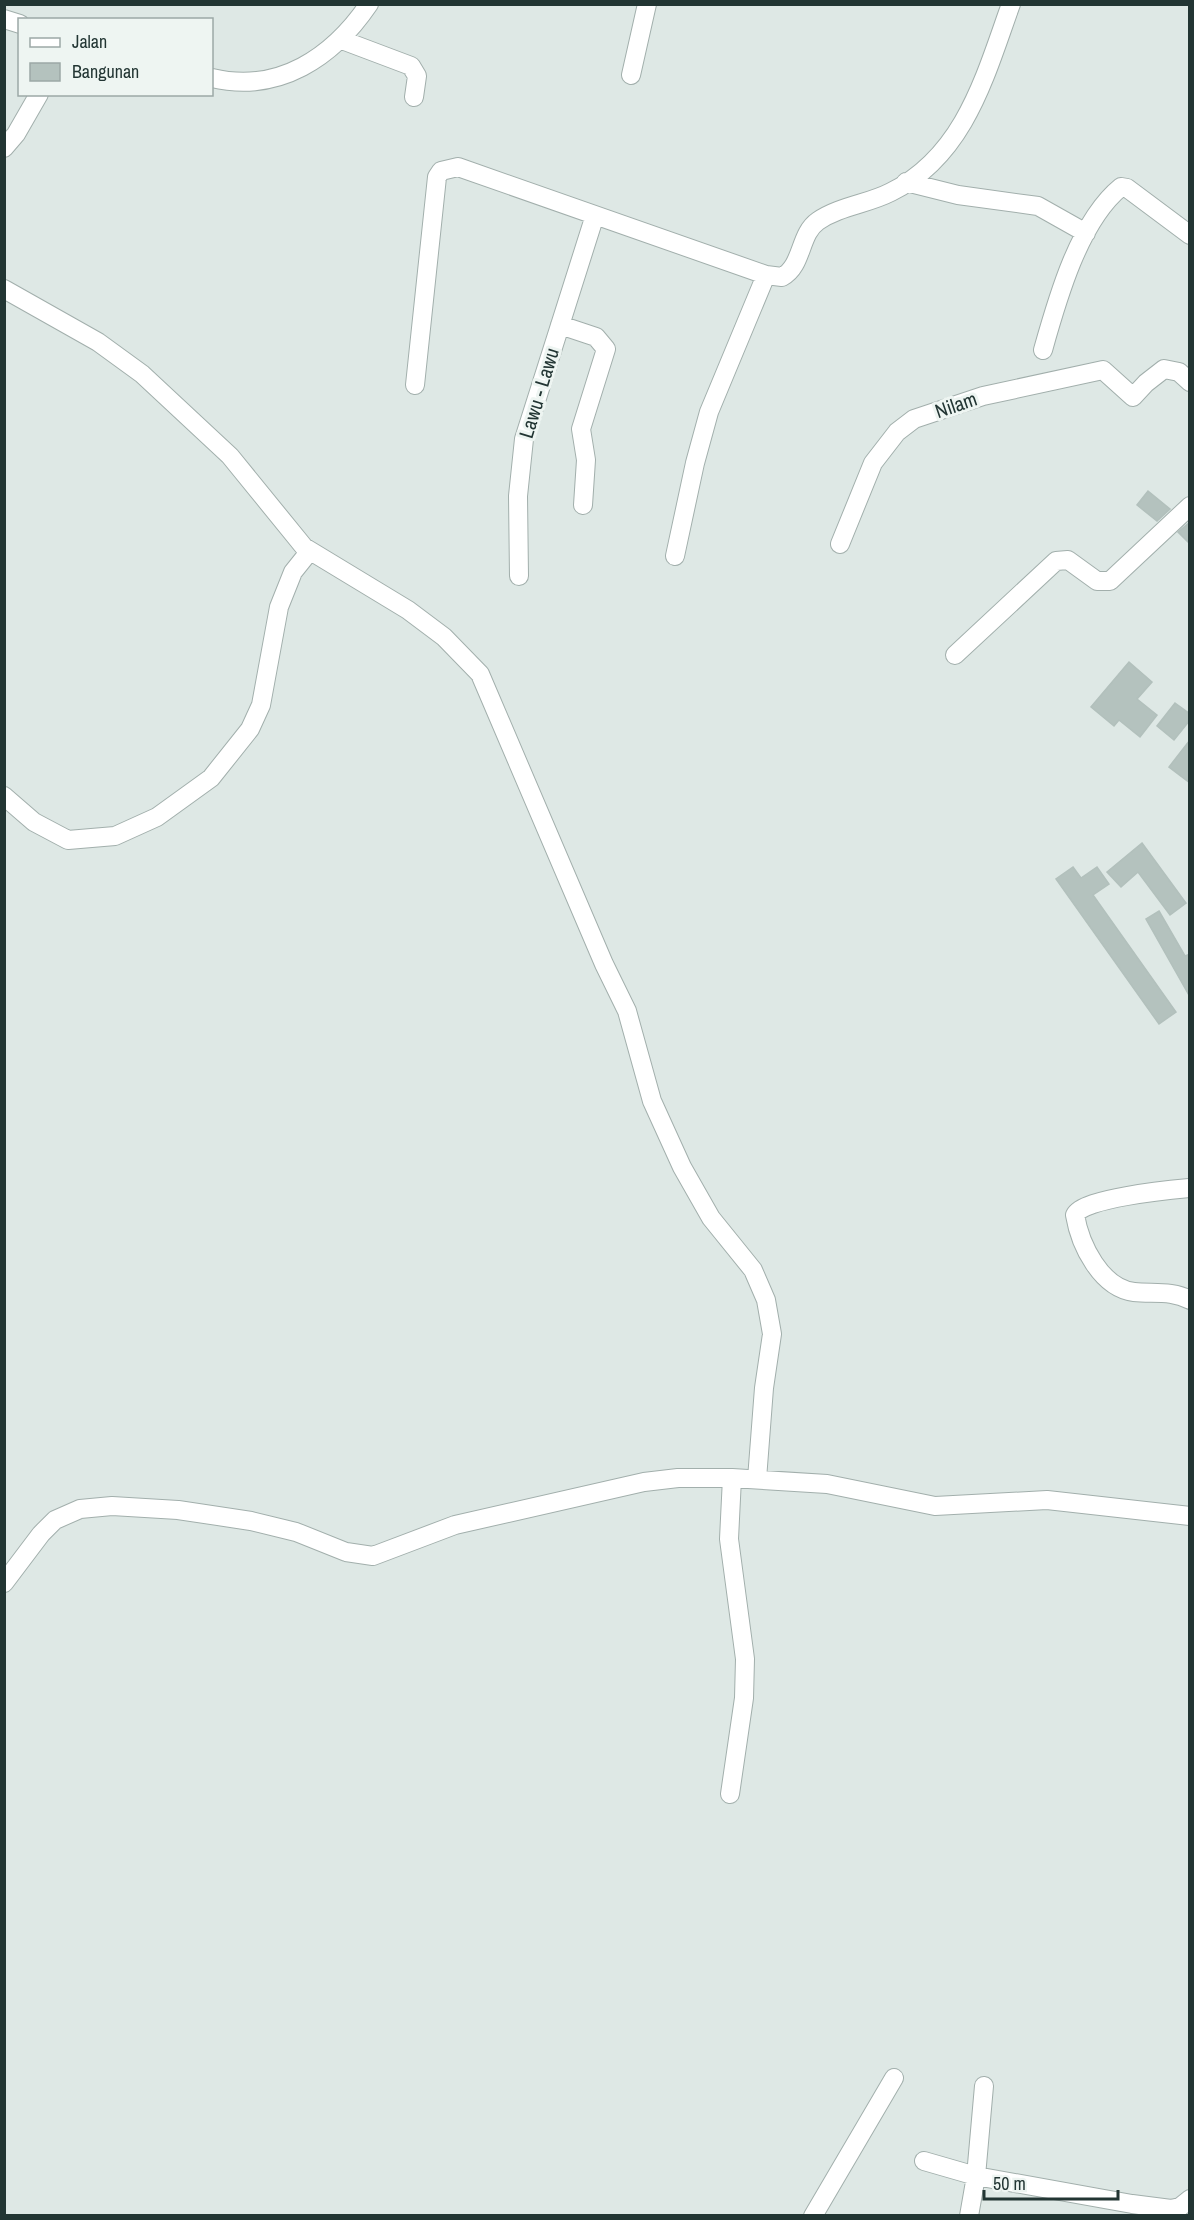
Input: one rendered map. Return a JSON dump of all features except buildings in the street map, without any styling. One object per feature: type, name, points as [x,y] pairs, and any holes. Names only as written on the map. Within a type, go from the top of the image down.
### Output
[{"type":"street","points":[[213,78],[256,80],[301,69],[342,40],[369,4]]},
{"type":"street","points":[[631,75],[647,4]]},
{"type":"street","points":[[415,385],[437,177],[441,171],[458,167],[779,278],[791,271],[807,233],[821,219],[891,192],[940,154],[962,126],[974,103],[1011,4]]},
{"type":"street","points":[[342,40],[411,66],[417,76],[414,97]]},
{"type":"street","points":[[4,148],[16,134],[38,96]]},
{"type":"street","points":[[906,182],[957,195],[1038,206],[1086,233]]},
{"type":"street","points":[[1043,351],[1061,285],[1086,233],[1112,194],[1121,187],[1127,188],[1190,235]]},
{"type":"street","name":"Lawu - Lawu","points":[[519,576],[518,496],[523,448],[595,216]]},
{"type":"street","points":[[675,556],[695,463],[710,412],[766,275]]},
{"type":"street","points":[[4,289],[98,342],[160,389],[230,456],[252,481],[293,537],[309,552],[408,610],[444,637],[480,674],[604,964],[627,1011],[652,1101],[667,1135],[711,1218],[747,1261],[761,1285],[770,1315],[772,1334],[764,1389],[757,1479]]},
{"type":"street","points":[[560,325],[596,337],[606,349],[581,429],[586,460],[583,506]]},
{"type":"street","name":"Nilam","points":[[840,544],[873,464],[897,432],[914,419],[983,396],[1103,370],[1133,397],[1152,377],[1164,369],[1179,372],[1190,382]]},
{"type":"street","points":[[954,655],[1056,561],[1068,560],[1097,581],[1110,581],[1190,506]]},
{"type":"street","points":[[4,796],[34,822],[68,840],[104,837],[115,836],[157,817],[211,778],[250,729],[261,705],[279,607],[293,572],[309,552]]},
{"type":"street","points":[[1190,1188],[1139,1194],[1083,1206],[1075,1215],[1080,1234],[1093,1260],[1114,1285],[1135,1292],[1178,1295],[1190,1300]]},
{"type":"street","points":[[4,1583],[48,1526],[80,1509],[112,1506],[223,1516],[271,1525],[296,1532],[346,1552],[373,1556],[455,1525],[644,1482],[678,1478],[757,1479],[827,1484],[935,1506],[1047,1500],[1190,1516]]},
{"type":"street","points":[[730,1794],[744,1698],[745,1659],[729,1539],[732,1478]]},
{"type":"street","points":[[813,2216],[894,2078]]},
{"type":"street","points":[[969,2216],[976,2176],[984,2086]]},
{"type":"street","points":[[924,2161],[976,2176],[1161,2208],[1180,2207],[1190,2199]]}]
